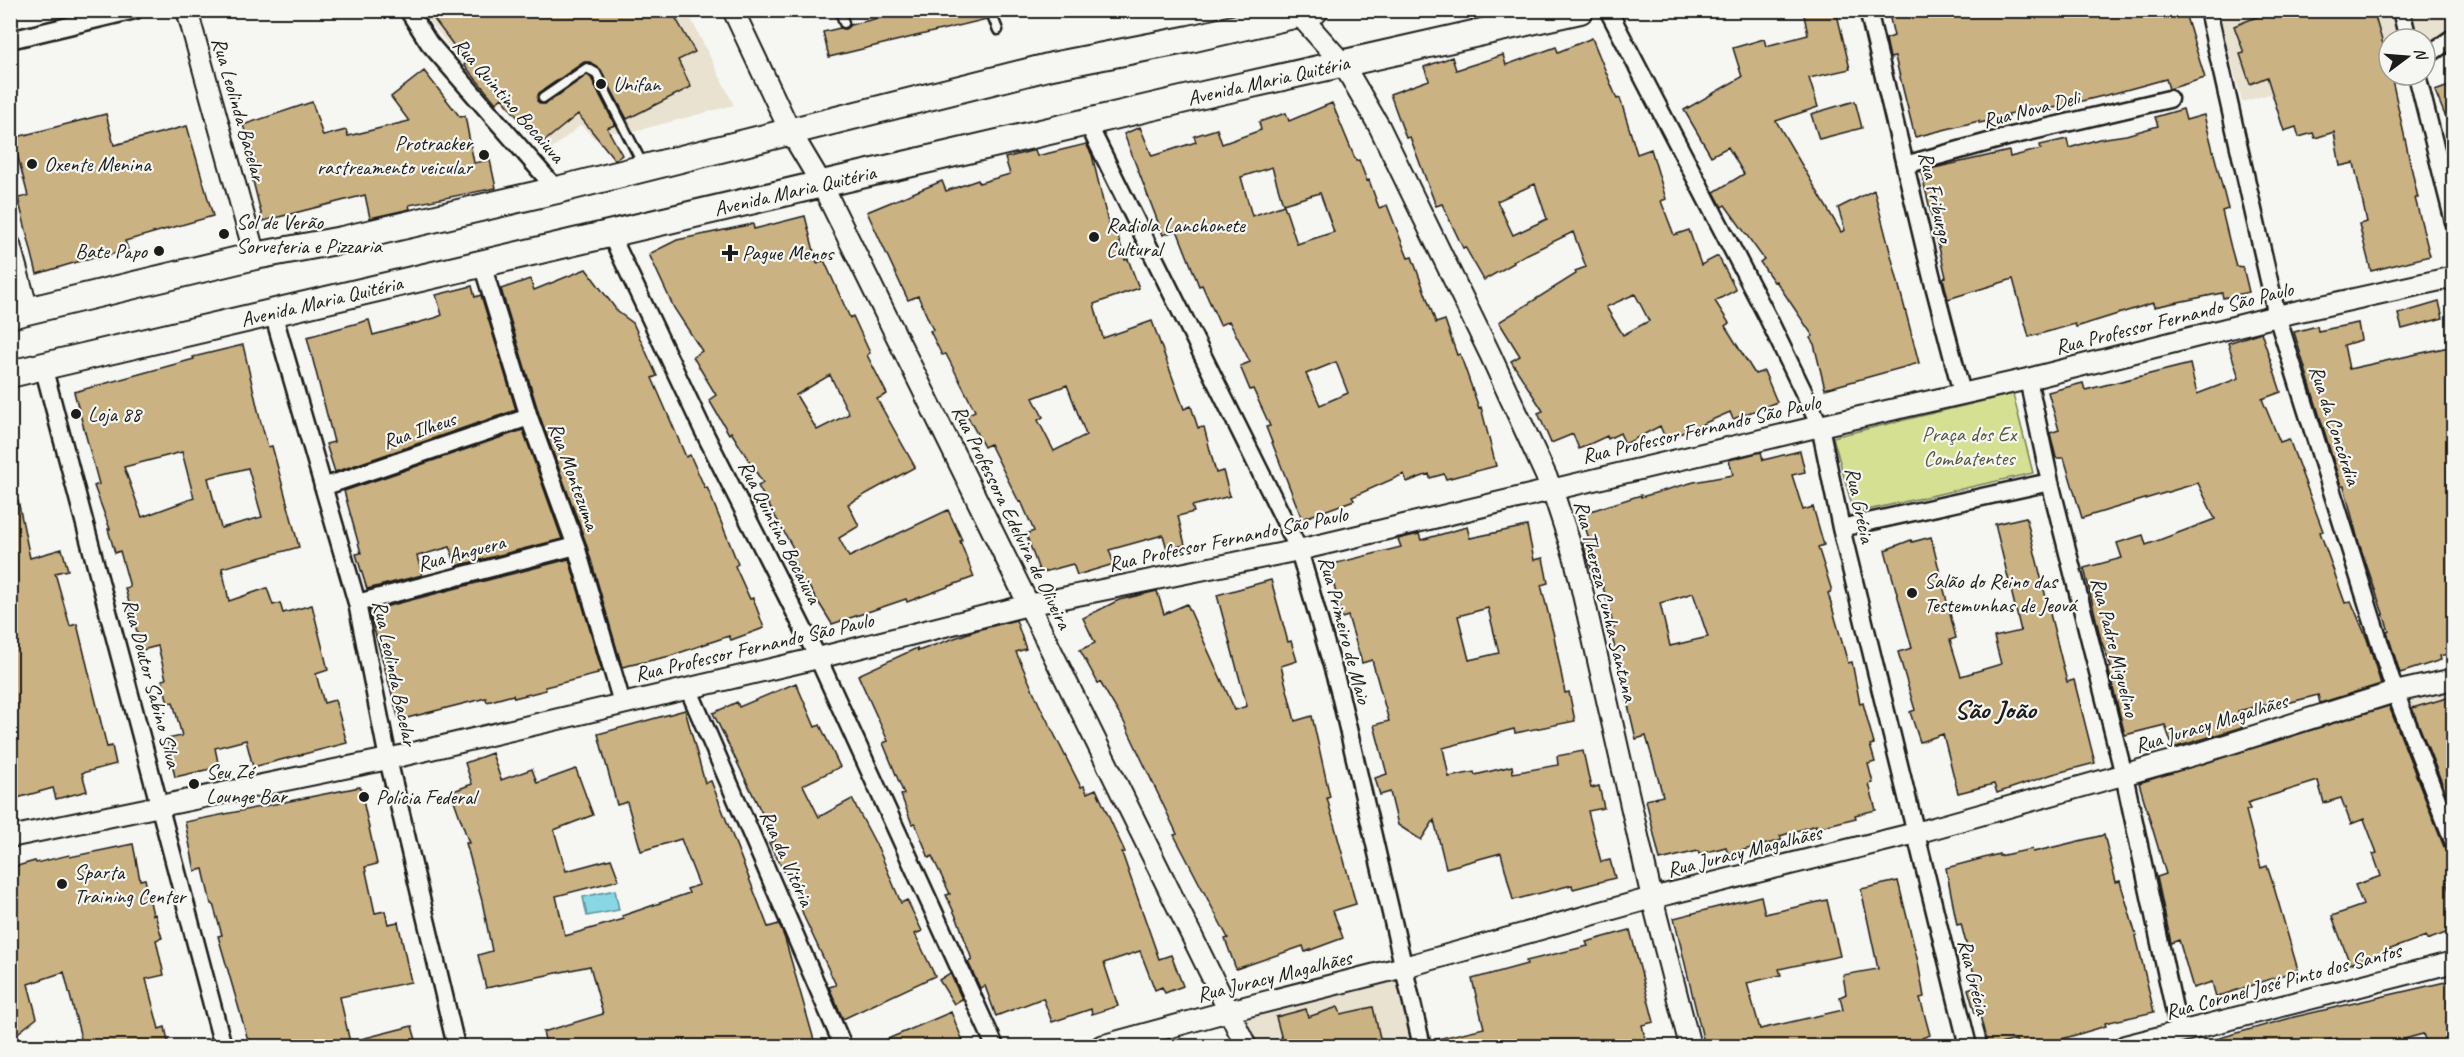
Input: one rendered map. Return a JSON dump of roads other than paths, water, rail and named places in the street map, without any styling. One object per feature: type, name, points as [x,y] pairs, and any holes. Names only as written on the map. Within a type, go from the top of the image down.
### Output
[{"type":"main road","name":"Avenida Maria Quitéria","points":[[10,374],[611,235],[821,183],[1580,10]]},
{"type":"main road","points":[[19,313],[255,256],[342,240],[557,190],[1053,66],[1190,39],[1302,12]]},
{"type":"street","points":[[10,40],[135,10]]},
{"type":"street","name":"Rua Leolinda Bacelar","points":[[187,10],[255,256]]},
{"type":"street","name":"Rua Quintino Bocaiuva","points":[[408,10],[429,43],[557,190]]},
{"type":"street","name":"Rua Professora Edelvira de Oliveira","points":[[733,10],[790,131],[821,183],[1246,1047]]},
{"type":"street","name":"Rua Grécia","points":[[1608,10],[1767,316],[1820,426],[1841,528],[1968,1047]]},
{"type":"street","name":"Rua Friburgo","points":[[1868,10],[1962,393]]},
{"type":"street","name":"Rua da Concórdia","points":[[2208,10],[2277,316],[2395,692],[2454,843]]},
{"type":"street","points":[[2401,10],[2405,27]]},
{"type":"street","name":"Rua Thereza Cunha Santana","points":[[1302,12],[1343,64],[1384,136],[1490,354],[1552,489],[1575,559],[1652,898],[1690,1047]]},
{"type":"street","points":[[2437,49],[2454,37]]},
{"type":"street","points":[[2420,87],[2454,222]]},
{"type":"street","name":"Rua Nova Deli","points":[[1905,165],[2007,137],[2169,99]]},
{"type":"street","name":"Rua Primeiro de Maio","points":[[1087,122],[1299,550],[1339,690],[1422,1047]]},
{"type":"street","name":"Rua Quintino Bocaiuva","points":[[611,235],[703,430],[818,658],[995,1047]]},
{"type":"street","points":[[10,245],[19,313]]},
{"type":"street","name":"Rua Montezuma","points":[[482,264],[530,417],[576,546],[622,703]]},
{"type":"street","name":"Rua Professor Fernando São Paulo","points":[[10,837],[388,759],[818,658],[1028,605],[1299,550],[2028,379],[2277,316],[2454,277]]},
{"type":"street","name":"Rua Leolinda Bacelar","points":[[273,313],[357,603],[388,759],[456,1047]]},
{"type":"street","name":"Rua Doutor Sabino Silva","points":[[43,366],[223,1047]]},
{"type":"street","name":"Rua Padre Miguelino","points":[[2028,379],[2050,482],[2124,775],[2168,1039]]},
{"type":"street","name":"Rua Ilheus","points":[[323,487],[530,417]]},
{"type":"street","points":[[1841,528],[2050,482]]},
{"type":"street","name":"Rua Anguera","points":[[357,603],[576,546]]},
{"type":"street","name":"Rua Juracy Magalhães","points":[[1101,1047],[1229,1011],[1404,967],[1652,898],[1916,833],[2124,775],[2395,692],[2454,679]]},
{"type":"street","name":"Rua da Vitória","points":[[688,688],[843,1047]]},
{"type":"street","name":"Rua Coronel José Pinto dos Santos","points":[[2125,1047],[2168,1039],[2454,962]]},
{"type":"lane","points":[[840,10],[844,23]]},
{"type":"lane","points":[[990,10],[998,30]]},
{"type":"lane","points":[[543,98],[587,68],[596,73],[644,168]]},
{"type":"water","points":[[615,890],[619,910],[587,916],[583,897]]},
{"type":"place","name":"Unifan","points":[[601,84]]},
{"type":"place","name":"Protracker rastreamento veicular","points":[[484,155]]},
{"type":"place","name":"Oxente Menina","points":[[32,164]]},
{"type":"place","name":"Sol de Verão Sorveteria e Pizzaria","points":[[224,234]]},
{"type":"place","name":"Radiola Lanchonete Cultural","points":[[1094,237]]},
{"type":"place","name":"Bate Papo","points":[[159,251]]},
{"type":"place","name":"Pague Menos","points":[[730,253]]},
{"type":"place","name":"Loja 88","points":[[76,414]]},
{"type":"place","name":"Salão do Reino das Testemunhas de Jeová","points":[[1912,593]]},
{"type":"place","name":"Seu Zé Lounge Bar","points":[[194,784]]},
{"type":"place","name":"Polícia Federal","points":[[364,797]]},
{"type":"place","name":"Sparta Training Center","points":[[62,884]]},
{"type":"district","name":"São João","points":[[1995,709]]},
{"type":"park label","name":"Praça dos Ex Combatentes","points":[[1969,446]]}]
